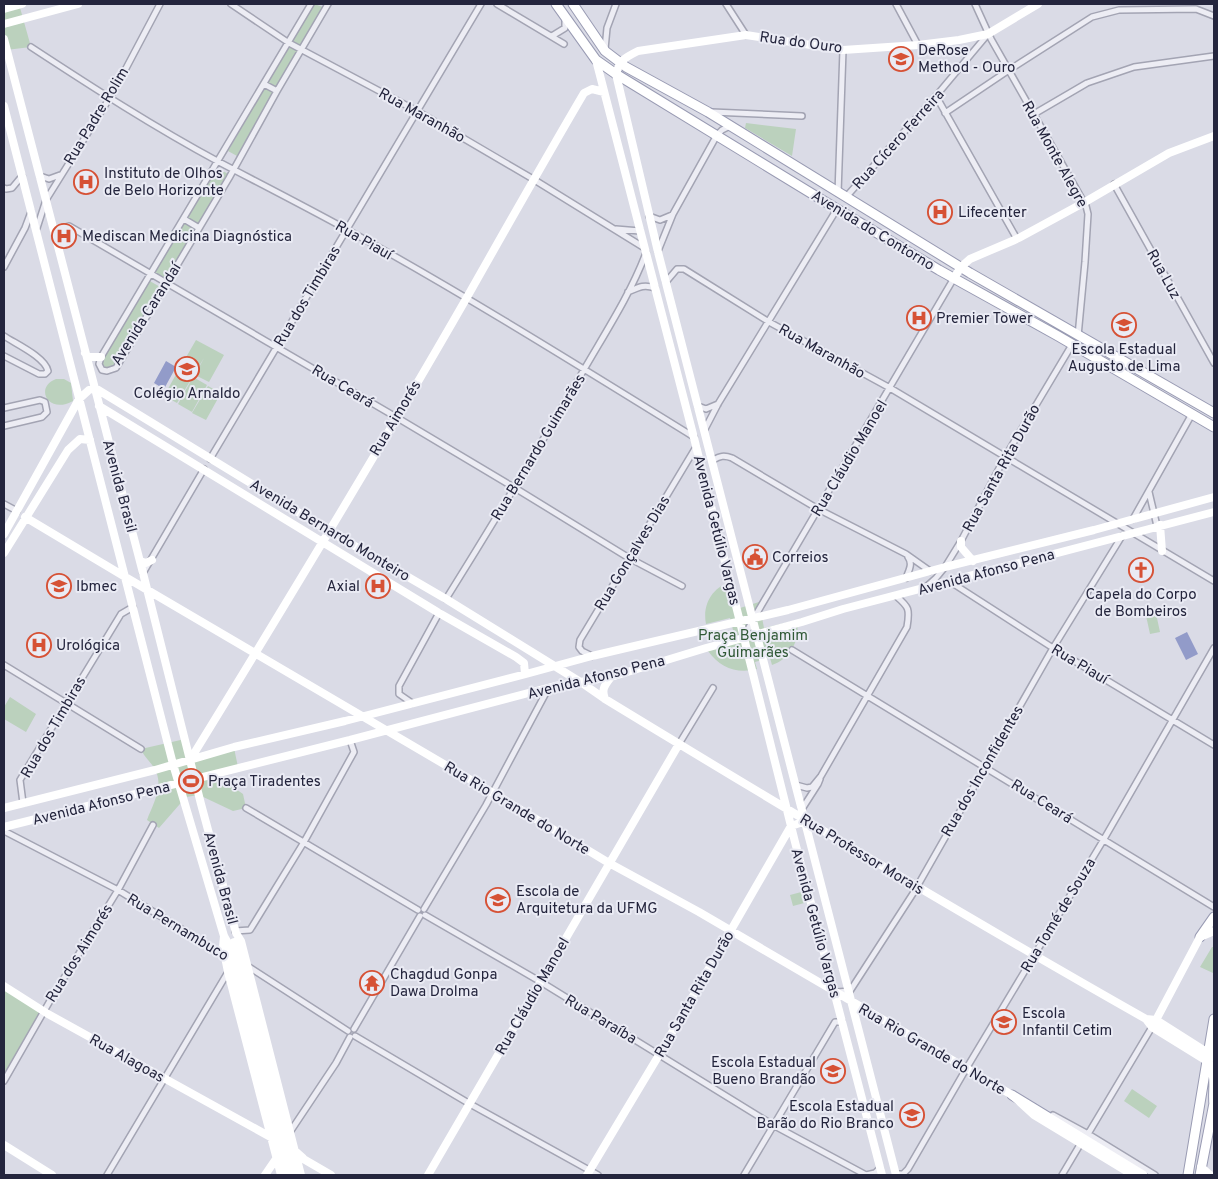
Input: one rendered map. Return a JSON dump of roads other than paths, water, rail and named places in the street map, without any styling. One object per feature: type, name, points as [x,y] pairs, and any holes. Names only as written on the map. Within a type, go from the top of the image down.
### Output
[{"type":"main road","points":[[4,9],[22,4]]},
{"type":"main road","points":[[4,24],[78,4]]},
{"type":"main road","name":"Avenida do Contorno","points":[[556,4],[596,60],[616,74],[837,209],[1214,427]]},
{"type":"main road","name":"Avenida do Contorno","points":[[573,4],[605,51],[619,62],[795,164],[960,268],[1214,413]]},
{"type":"main road","name":"Rua do Ouro","points":[[619,62],[627,56],[638,52],[746,35],[843,50],[959,40],[988,34],[1038,4]]},
{"type":"main road","name":"Avenida Brasil","points":[[4,39],[144,573],[235,932],[241,941],[240,963],[294,1175]]},
{"type":"main road","name":"Avenida Getúlio Vargas","points":[[596,60],[881,1171]]},
{"type":"main road","name":"Avenida Getúlio Vargas","points":[[619,62],[616,74],[649,216],[853,1002],[896,1175]]},
{"type":"main road","name":"Rua Aimorés","points":[[190,760],[323,542],[466,299],[533,179],[584,93],[592,89],[604,92]]},
{"type":"main road","name":"Avenida Brasil","points":[[4,106],[79,400],[127,578],[173,764],[224,936],[224,956],[266,1120],[271,1137],[288,1153],[301,1175]]},
{"type":"main road","points":[[954,278],[960,268],[970,259],[1017,239],[1169,153],[1214,136]]},
{"type":"main road","points":[[640,231],[646,228],[649,216]]},
{"type":"main road","points":[[650,269],[658,252]]},
{"type":"main road","points":[[85,353],[89,357],[102,357]]},
{"type":"main road","points":[[4,534],[79,400],[94,388]]},
{"type":"main road","name":"Avenida Bernardo Monteiro","points":[[94,388],[329,531],[446,599],[582,683]]},
{"type":"main road","name":"Avenida Bernardo Monteiro","points":[[99,406],[439,613],[516,657]]},
{"type":"main road","points":[[4,553],[68,450],[80,439],[90,440]]},
{"type":"main road","name":"Avenida Afonso Pena","points":[[4,808],[592,656],[754,618],[1214,498]]},
{"type":"main road","points":[[22,502],[25,517]]},
{"type":"main road","name":"Avenida Afonso Pena","points":[[4,829],[548,689],[611,677],[843,609],[1214,512]]},
{"type":"main road","name":"Rua Rio Grande do Norte","points":[[25,517],[345,707],[491,791],[609,863],[731,931],[1012,1095],[1034,1115],[1133,1175]]},
{"type":"main road","points":[[1158,526],[1162,552]]},
{"type":"main road","points":[[961,541],[961,547],[973,561]]},
{"type":"main road","points":[[140,561],[146,563],[152,560]]},
{"type":"main road","points":[[127,578],[144,573]]},
{"type":"main road","points":[[151,604],[155,598],[159,597]]},
{"type":"main road","points":[[523,646],[516,657],[524,663],[525,674]]},
{"type":"main road","points":[[605,700],[602,693],[603,686],[611,677]]},
{"type":"main road","name":"Rua Professor Morais","points":[[582,683],[605,700],[787,810],[1210,1057]]},
{"type":"main road","points":[[345,707],[348,713],[345,721]]},
{"type":"main road","points":[[206,734],[205,747],[209,751],[218,752]]},
{"type":"main road","name":"Rua Cláudio Manoel","points":[[428,1175],[679,744]]},
{"type":"main road","points":[[791,826],[806,821]]},
{"type":"main road","name":"Rua Santa Rita Durão","points":[[588,1173],[659,1055],[791,826]]},
{"type":"main road","points":[[1154,1023],[1200,937],[1214,917]]},
{"type":"main road","points":[[1200,937],[1214,930]]},
{"type":"main road","name":"Avenida Brasil","points":[[225,947],[235,932]]},
{"type":"main road","name":"Avenida Brasil","points":[[225,947],[240,963],[290,1132],[288,1175]]},
{"type":"main road","name":"Rua Alagoas","points":[[4,986],[44,1012],[271,1137],[288,1153],[331,1175]]},
{"type":"main road","points":[[856,1016],[860,1011],[867,1010]]},
{"type":"main road","points":[[1188,1175],[1210,1057],[1214,1019]]},
{"type":"main road","points":[[1210,1057],[1214,1077],[1214,1104],[1201,1171],[1210,1175]]},
{"type":"main road","points":[[1012,1095],[1143,1175]]},
{"type":"main road","points":[[252,1128],[266,1120]]},
{"type":"main road","points":[[4,1145],[52,1175]]},
{"type":"main road","points":[[265,1175],[288,1153]]},
{"type":"main road","name":"Avenida Brasil","points":[[280,1175],[288,1153]]},
{"type":"street","name":"Rua Padre Rolim","points":[[37,233],[46,200],[109,98],[160,4]]},
{"type":"street","name":"Rua Maranhão","points":[[231,4],[289,43],[417,111],[638,243],[645,250]]},
{"type":"street","name":"Avenida Carandaí","points":[[312,4],[102,357],[99,364],[102,370],[107,371],[116,368],[234,170],[326,4]]},
{"type":"street","name":"Rua dos Timbiras","points":[[210,458],[481,4]]},
{"type":"street","points":[[497,4],[564,44]]},
{"type":"street","points":[[605,51],[604,44],[607,28],[616,4]]},
{"type":"street","points":[[726,4],[746,35]]},
{"type":"street","points":[[896,4],[918,45]]},
{"type":"street","name":"Rua Monte Alegre","points":[[975,4],[988,34],[1085,202],[1088,214],[1079,335]]},
{"type":"street","points":[[945,113],[1092,17],[1119,10],[1196,9],[1214,16]]},
{"type":"street","points":[[552,36],[565,28],[564,16]]},
{"type":"street","points":[[594,36],[607,28]]},
{"type":"street","name":"Rua Cícero Ferreira","points":[[842,195],[936,96],[988,34]]},
{"type":"street","name":"Rua Piauí","points":[[31,48],[109,98],[219,162],[346,229],[466,299],[584,369],[694,438]]},
{"type":"street","points":[[842,195],[843,50]]},
{"type":"street","points":[[1034,114],[1087,83],[1134,67],[1214,56]]},
{"type":"street","points":[[264,84],[277,91]]},
{"type":"street","points":[[936,96],[1017,239]]},
{"type":"street","points":[[708,112],[802,116]]},
{"type":"street","points":[[658,252],[673,214],[717,135],[722,130],[731,126]]},
{"type":"street","points":[[39,175],[49,179],[61,175]]},
{"type":"street","points":[[4,188],[12,188],[22,176]]},
{"type":"street","name":"Rua Luz","points":[[1114,184],[1214,363]]},
{"type":"street","points":[[705,430],[718,404],[837,209]]},
{"type":"street","points":[[4,267],[25,228],[31,211]]},
{"type":"street","points":[[649,216],[660,220],[666,219],[673,214]]},
{"type":"street","points":[[184,219],[199,228]]},
{"type":"street","name":"Rua Ceará","points":[[54,230],[69,226],[277,346],[629,558],[682,586]]},
{"type":"street","points":[[25,228],[31,228],[37,233]]},
{"type":"street","name":"Rua Maranhão","points":[[613,229],[640,231]]},
{"type":"street","name":"Rua Bernardo Guimarães","points":[[446,599],[515,488],[628,293],[645,250]]},
{"type":"street","name":"Rua Maranhão","points":[[666,282],[678,268],[684,269],[769,322],[890,388],[1119,523],[1162,552],[1214,581]]},
{"type":"street","name":"Rua Cláudio Manoel","points":[[744,638],[954,278]]},
{"type":"street","points":[[628,293],[645,285],[655,288]]},
{"type":"street","points":[[1072,345],[1079,335]]},
{"type":"street","points":[[4,336],[39,358],[46,364],[48,371],[45,374],[39,374],[4,356]]},
{"type":"street","name":"Rua Santa Rita Durão","points":[[925,588],[945,567],[961,541],[1005,457],[1072,345]]},
{"type":"street","points":[[4,408],[40,400],[44,402],[47,412],[42,417],[4,426]]},
{"type":"street","points":[[698,406],[706,409],[718,404]]},
{"type":"street","points":[[1133,519],[1192,414]]},
{"type":"street","name":"Rua Gonçalves Dias","points":[[592,656],[582,651],[579,647],[580,640],[696,446]]},
{"type":"street","points":[[713,460],[726,455],[732,458],[818,509],[906,554],[931,571]]},
{"type":"street","points":[[144,573],[204,469]]},
{"type":"street","points":[[1149,492],[1158,526]]},
{"type":"street","points":[[4,504],[17,511]]},
{"type":"street","name":"Rua dos Inconfidentes","points":[[850,991],[916,886],[1052,648],[1122,536]]},
{"type":"street","points":[[906,554],[911,561],[906,578]]},
{"type":"street","name":"Rua Piauí","points":[[948,581],[1052,648],[1214,745]]},
{"type":"street","points":[[796,785],[807,788],[812,787],[820,776],[868,697],[907,626],[909,613],[906,604],[896,596]]},
{"type":"street","name":"Rua dos Timbiras","points":[[23,803],[20,780],[121,614],[133,608]]},
{"type":"street","points":[[412,703],[398,694],[399,686],[439,613]]},
{"type":"street","name":"Rua Tomé de Souza","points":[[896,1175],[903,1174],[908,1169],[1104,839],[1214,648]]},
{"type":"street","name":"Rua Ceará","points":[[792,650],[1213,906]]},
{"type":"street","points":[[4,665],[141,749]]},
{"type":"street","name":"Rua Cláudio Manoel","points":[[679,744],[713,688]]},
{"type":"street","points":[[290,1132],[336,1063],[351,1035],[356,1033],[354,1029],[421,914],[420,908],[424,909],[486,805],[491,791],[548,689]]},
{"type":"street","points":[[235,932],[250,930],[304,842],[354,752],[350,740]]},
{"type":"street","points":[[802,809],[818,784],[820,776]]},
{"type":"street","name":"Rua Paraíba","points":[[246,808],[421,914],[541,982],[773,1125],[866,1174],[881,1171]]},
{"type":"street","name":"Rua dos Aimorés","points":[[4,1081],[118,890],[153,825]]},
{"type":"street","name":"Rua Pernambuco","points":[[4,829],[225,947]]},
{"type":"street","name":"Rua Pernambuco","points":[[224,956],[240,963],[351,1035],[588,1173],[598,1175]]},
{"type":"street","points":[[107,1175],[228,972]]},
{"type":"street","points":[[220,987],[232,988]]},
{"type":"street","points":[[834,991],[850,991]]},
{"type":"street","points":[[744,1175],[835,1022],[842,1022]]},
{"type":"street","points":[[1088,1134],[1154,1023]]},
{"type":"street","name":"Rua Rio Grande do Norte","points":[[1012,1095],[1088,1134],[1155,1175]]},
{"type":"street","points":[[1062,1175],[1081,1143]]},
{"type":"water","points":[[166,361],[176,367],[164,389],[154,383]]},
{"type":"water","points":[[1187,632],[1198,654],[1186,660],[1175,638]]},
{"type":"place","name":"DeRose Method - Ouro","points":[[901,59]]},
{"type":"place","name":"Instituto de Olhos de Belo Horizonte","points":[[86,182]]},
{"type":"place","name":"Lifecenter","points":[[940,212]]},
{"type":"place","name":"Mediscan Medicina Diagnóstica","points":[[64,236]]},
{"type":"place","name":"Premier Tower","points":[[919,318]]},
{"type":"place","name":"Escola Estadual Augusto de Lima","points":[[1124,325]]},
{"type":"place","name":"Colégio Arnaldo","points":[[187,369]]},
{"type":"place","name":"Correios","points":[[755,557]]},
{"type":"place","name":"Capela do Corpo de Bombeiros","points":[[1141,570]]},
{"type":"place","name":"Ibmec","points":[[59,586]]},
{"type":"place","name":"Axial","points":[[378,586]]},
{"type":"place","name":"Urológica","points":[[39,645]]},
{"type":"place","name":"Praça Tiradentes","points":[[191,781]]},
{"type":"place","name":"Escola de Arquitetura da UFMG","points":[[498,900]]},
{"type":"place","name":"Chagdud Gonpa Dawa Drolma","points":[[372,983]]},
{"type":"place","name":"Escola Infantil Cetim","points":[[1004,1022]]},
{"type":"place","name":"Escola Estadual Bueno Brandão","points":[[833,1071]]},
{"type":"place","name":"Escola Estadual Barão do Rio Branco","points":[[912,1115]]},
{"type":"park label","name":"Praça Benjamim Guimarães","points":[[753,644]]}]
